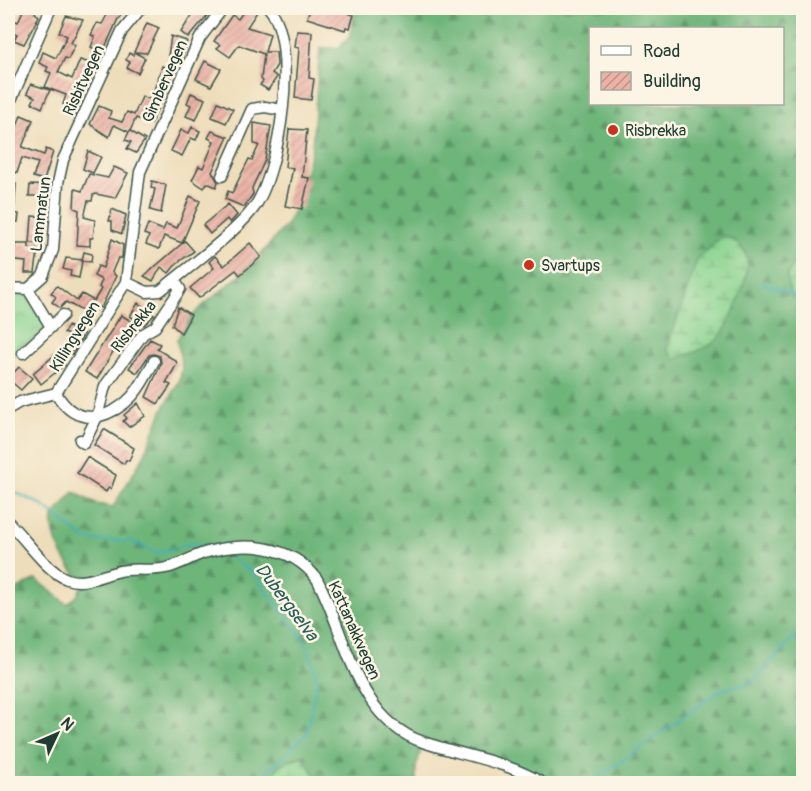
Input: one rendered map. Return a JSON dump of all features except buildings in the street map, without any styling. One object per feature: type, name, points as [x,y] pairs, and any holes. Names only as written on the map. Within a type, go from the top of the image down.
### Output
[{"type":"street","points":[[8,107],[51,8]]},
{"type":"street","name":"Risbitvegen","points":[[74,136],[122,31],[141,8]]},
{"type":"street","name":"Gimbervegen","points":[[140,172],[200,38],[224,8]]},
{"type":"street","points":[[126,282],[154,293],[174,280],[247,215],[268,180],[285,97],[285,47],[273,13],[269,8]]},
{"type":"street","points":[[222,176],[252,109],[265,106],[282,110]]},
{"type":"street","name":"Lammatun","points":[[28,289],[44,276],[53,250],[58,183],[63,160],[74,136]]},
{"type":"street","name":"Killingvegen","points":[[8,409],[20,402],[56,393],[126,282],[140,172]]},
{"type":"street","name":"Risbrekka","points":[[80,440],[84,443],[90,436],[105,386],[143,334],[155,327],[180,289],[174,280]]},
{"type":"street","points":[[8,288],[28,289],[51,327]]},
{"type":"street","points":[[23,353],[63,315]]},
{"type":"street","points":[[56,393],[62,403],[75,414],[97,417],[119,410],[133,398],[154,361]]},
{"type":"street","name":"Kattanakkvegen","points":[[8,522],[54,570],[74,581],[124,570],[169,567],[203,553],[234,547],[268,549],[292,557],[309,569],[317,579],[356,674],[384,717],[420,741],[505,766],[544,783]]},
{"type":"green space","points":[[356,8],[803,8],[803,256],[796,260],[791,295],[804,301],[803,783],[541,783],[507,762],[433,742],[423,744],[416,767],[416,783],[314,783],[317,778],[281,764],[267,783],[8,784],[8,626],[10,609],[18,589],[36,579],[67,604],[77,596],[83,583],[61,552],[54,534],[53,516],[74,492],[96,504],[113,507],[144,456],[163,409],[180,380],[182,367],[177,340],[187,322],[201,307],[250,267],[287,224],[296,206],[312,148],[320,48],[338,48],[350,37]]},
{"type":"green space","points":[[723,235],[739,244],[747,260],[745,278],[738,301],[723,333],[714,343],[675,359],[667,349],[697,260]]},
{"type":"green space","points":[[803,256],[803,301],[791,296],[786,277],[796,259]]},
{"type":"green space","points":[[8,293],[27,294],[48,327],[8,359]]},
{"type":"green space","points":[[302,756],[317,778],[314,783],[267,783],[281,764]]},
{"type":"waterway","points":[[762,283],[804,298]]},
{"type":"waterway","name":"Dubergselva","points":[[8,489],[42,505],[86,540],[131,541],[157,553],[191,543],[208,547]]},
{"type":"waterway","name":"Dubergselva","points":[[224,553],[253,573],[307,644],[317,679],[307,733],[255,784]]},
{"type":"waterway","points":[[589,784],[721,690],[753,682],[804,626]]},
{"type":"place","name":"Risbrekka","points":[[613,130]]},
{"type":"place","name":"Svartups","points":[[529,265]]}]
